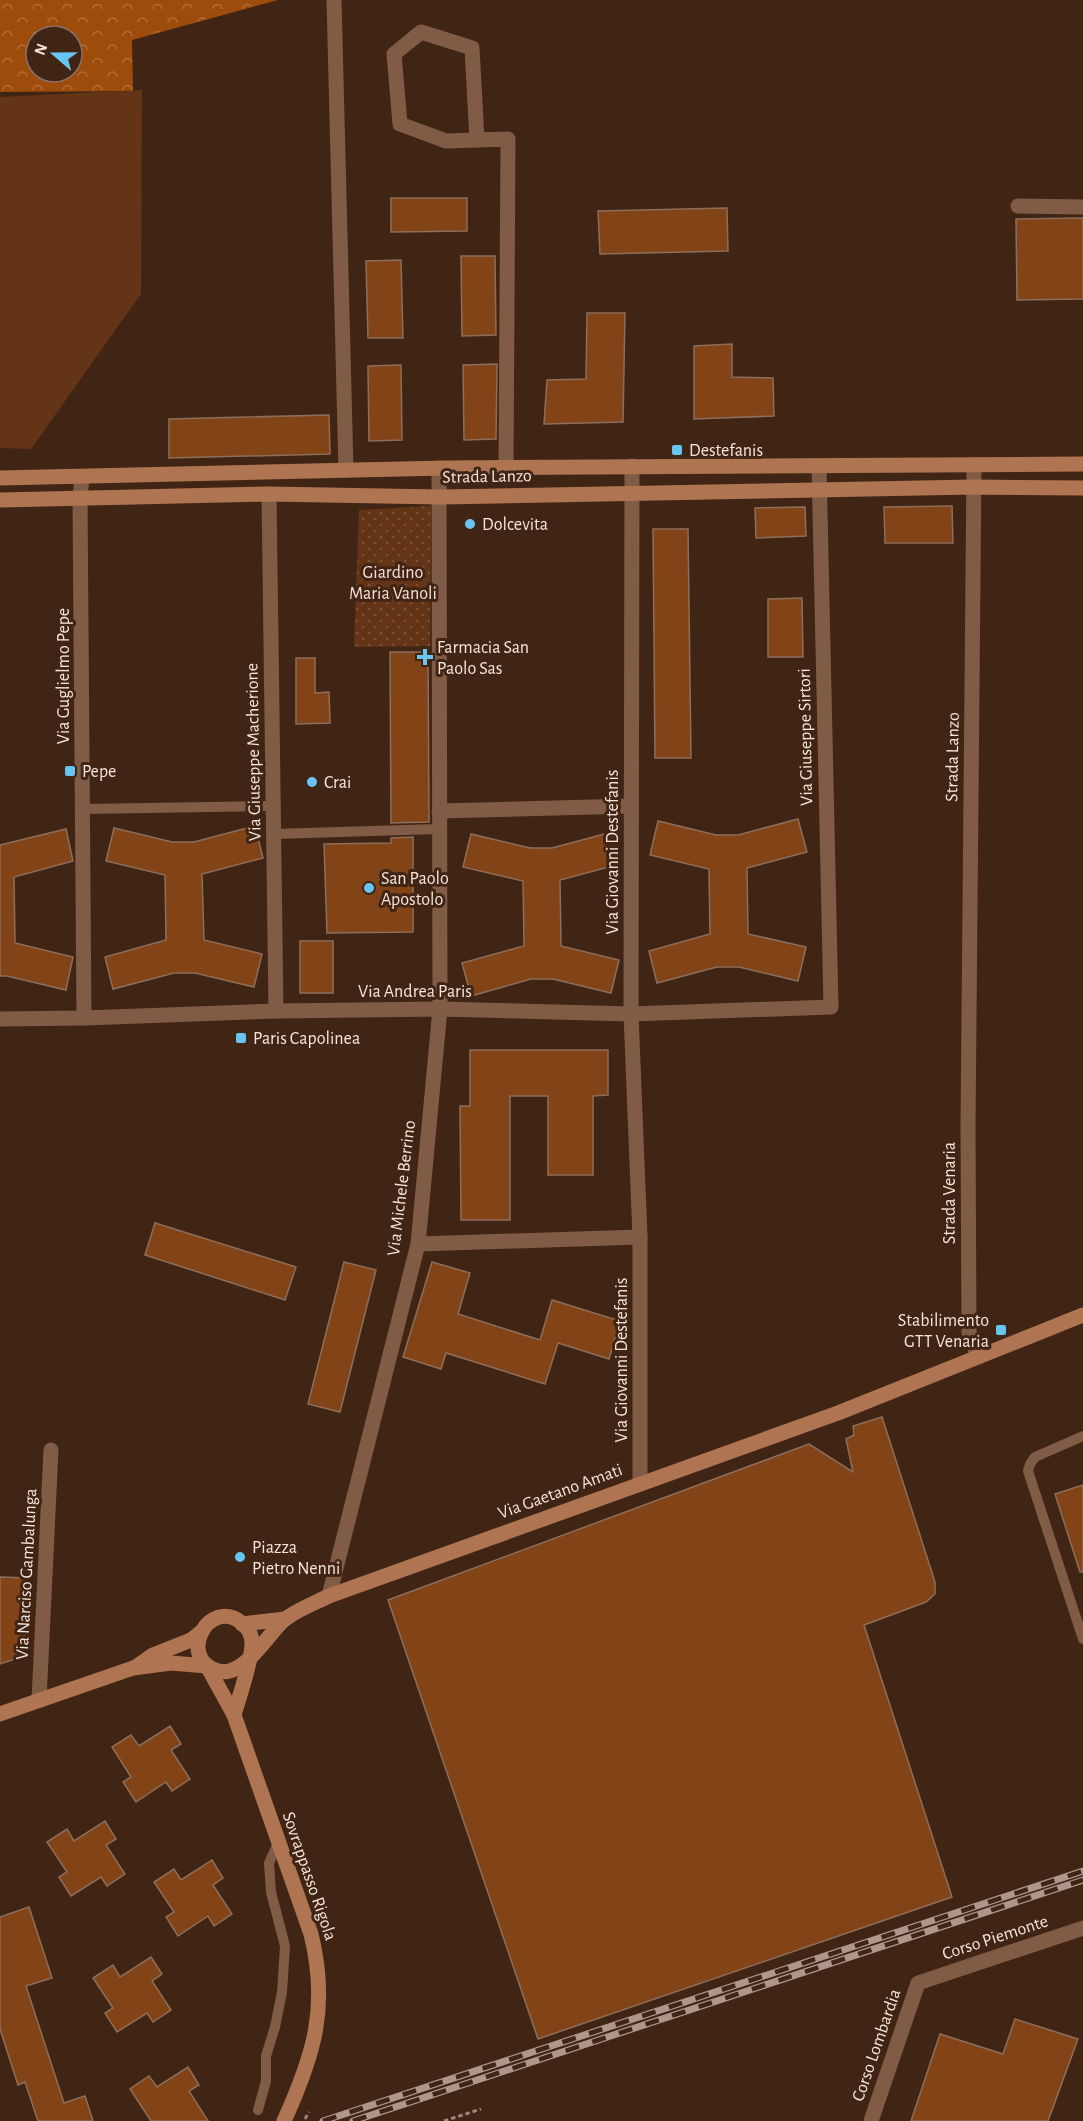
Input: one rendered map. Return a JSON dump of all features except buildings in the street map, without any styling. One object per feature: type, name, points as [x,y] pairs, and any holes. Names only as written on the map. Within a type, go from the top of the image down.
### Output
[{"type":"street","points":[[334,0],[346,470]]},
{"type":"street","points":[[421,32],[472,48],[477,140],[446,141],[400,124],[394,54],[421,32]]},
{"type":"street","name":"Strada Lanzo","points":[[477,140],[508,139],[506,467]]},
{"type":"street","points":[[1018,206],[1083,207]]},
{"type":"street","name":"Strada Lanzo","points":[[0,478],[506,467],[1083,464]]},
{"type":"street","name":"Strada Lanzo","points":[[969,1027],[974,465]]},
{"type":"street","name":"Via Giovanni Destefanis","points":[[632,466],[632,1014],[640,1237],[640,1483]]},
{"type":"street","name":"Via Giuseppe Sirtori","points":[[819,466],[831,1007]]},
{"type":"street","name":"Via Michele Berrino","points":[[329,1596],[418,1244],[440,1009],[439,468]]},
{"type":"street","name":"Via Guglielmo Pepe","points":[[82,477],[80,498],[84,1018]]},
{"type":"street","name":"Strada Lanzo","points":[[0,500],[269,494],[440,497],[974,487],[1083,488]]},
{"type":"street","name":"Via Giuseppe Macherione","points":[[269,494],[276,1011]]},
{"type":"street","points":[[439,811],[631,806]]},
{"type":"street","name":"Via Andrea Paris","points":[[0,1019],[440,1009],[632,1014],[831,1007]]},
{"type":"street","name":"Strada Venaria","points":[[969,1027],[969,1332],[978,1357]]},
{"type":"street","points":[[418,1244],[640,1237]]},
{"type":"street","points":[[978,1357],[1083,1315]]},
{"type":"street","name":"Via Gaetano Amati","points":[[249,1656],[285,1619],[329,1596],[851,1407],[978,1357]]},
{"type":"street","name":"Via Narciso Gambalunga","points":[[39,1700],[51,1450]]},
{"type":"street","points":[[222,1617],[242,1623],[251,1636],[252,1645],[234,1715],[198,1651],[201,1632],[213,1620],[222,1617]]},
{"type":"street","name":"Via Gaetano Amati","points":[[242,1623],[285,1619]]},
{"type":"street","points":[[133,1668],[153,1655],[190,1640],[201,1632]]},
{"type":"street","points":[[0,1714],[133,1668],[171,1663],[207,1665],[224,1672],[240,1667],[249,1656]]},
{"type":"street","name":"Sovrappasso Rigola","points":[[234,1715],[314,1948],[318,1975],[317,2027],[309,2062],[284,2121]]},
{"type":"street","name":"Corso Piemonte","points":[[918,1983],[1083,1928]]},
{"type":"street","name":"Corso Lombardia","points":[[871,2121],[918,1983]]},
{"type":"lane","points":[[83,809],[273,806]]},
{"type":"lane","points":[[274,834],[438,829]]},
{"type":"lane","points":[[1083,1436],[1035,1457],[1028,1471],[1083,1639]]},
{"type":"lane","points":[[258,2110],[266,2081],[266,2056],[282,1992],[285,1946],[271,1892],[269,1863],[278,1843]]},
{"type":"path","points":[[444,2121],[481,2109]]},
{"type":"path","points":[[305,2119],[309,2112]]},
{"type":"green space","points":[[0,0],[278,0],[132,40],[133,91],[0,92]]},
{"type":"green space","points":[[142,90],[141,294],[31,449],[0,448],[0,97]]},
{"type":"green space","name":"Giardino Maria Vanoli","points":[[431,506],[430,646],[354,647],[359,510]]},
{"type":"railway","points":[[323,2121],[1083,1871]]},
{"type":"railway","points":[[353,2121],[1083,1880]]},
{"type":"place","name":"Destefanis","points":[[677,450]]},
{"type":"place","name":"Dolcevita","points":[[470,524]]},
{"type":"place","name":"Farmacia San Paolo Sas","points":[[425,657]]},
{"type":"place","name":"Pepe","points":[[70,771]]},
{"type":"place","name":"Crai","points":[[312,782]]},
{"type":"place","name":"San Paolo Apostolo","points":[[369,888]]},
{"type":"place","name":"Paris Capolinea","points":[[241,1038]]},
{"type":"place","name":"Stabilimento GTT Venaria","points":[[1001,1330]]},
{"type":"place","name":"Piazza Pietro Nenni","points":[[240,1557]]}]
